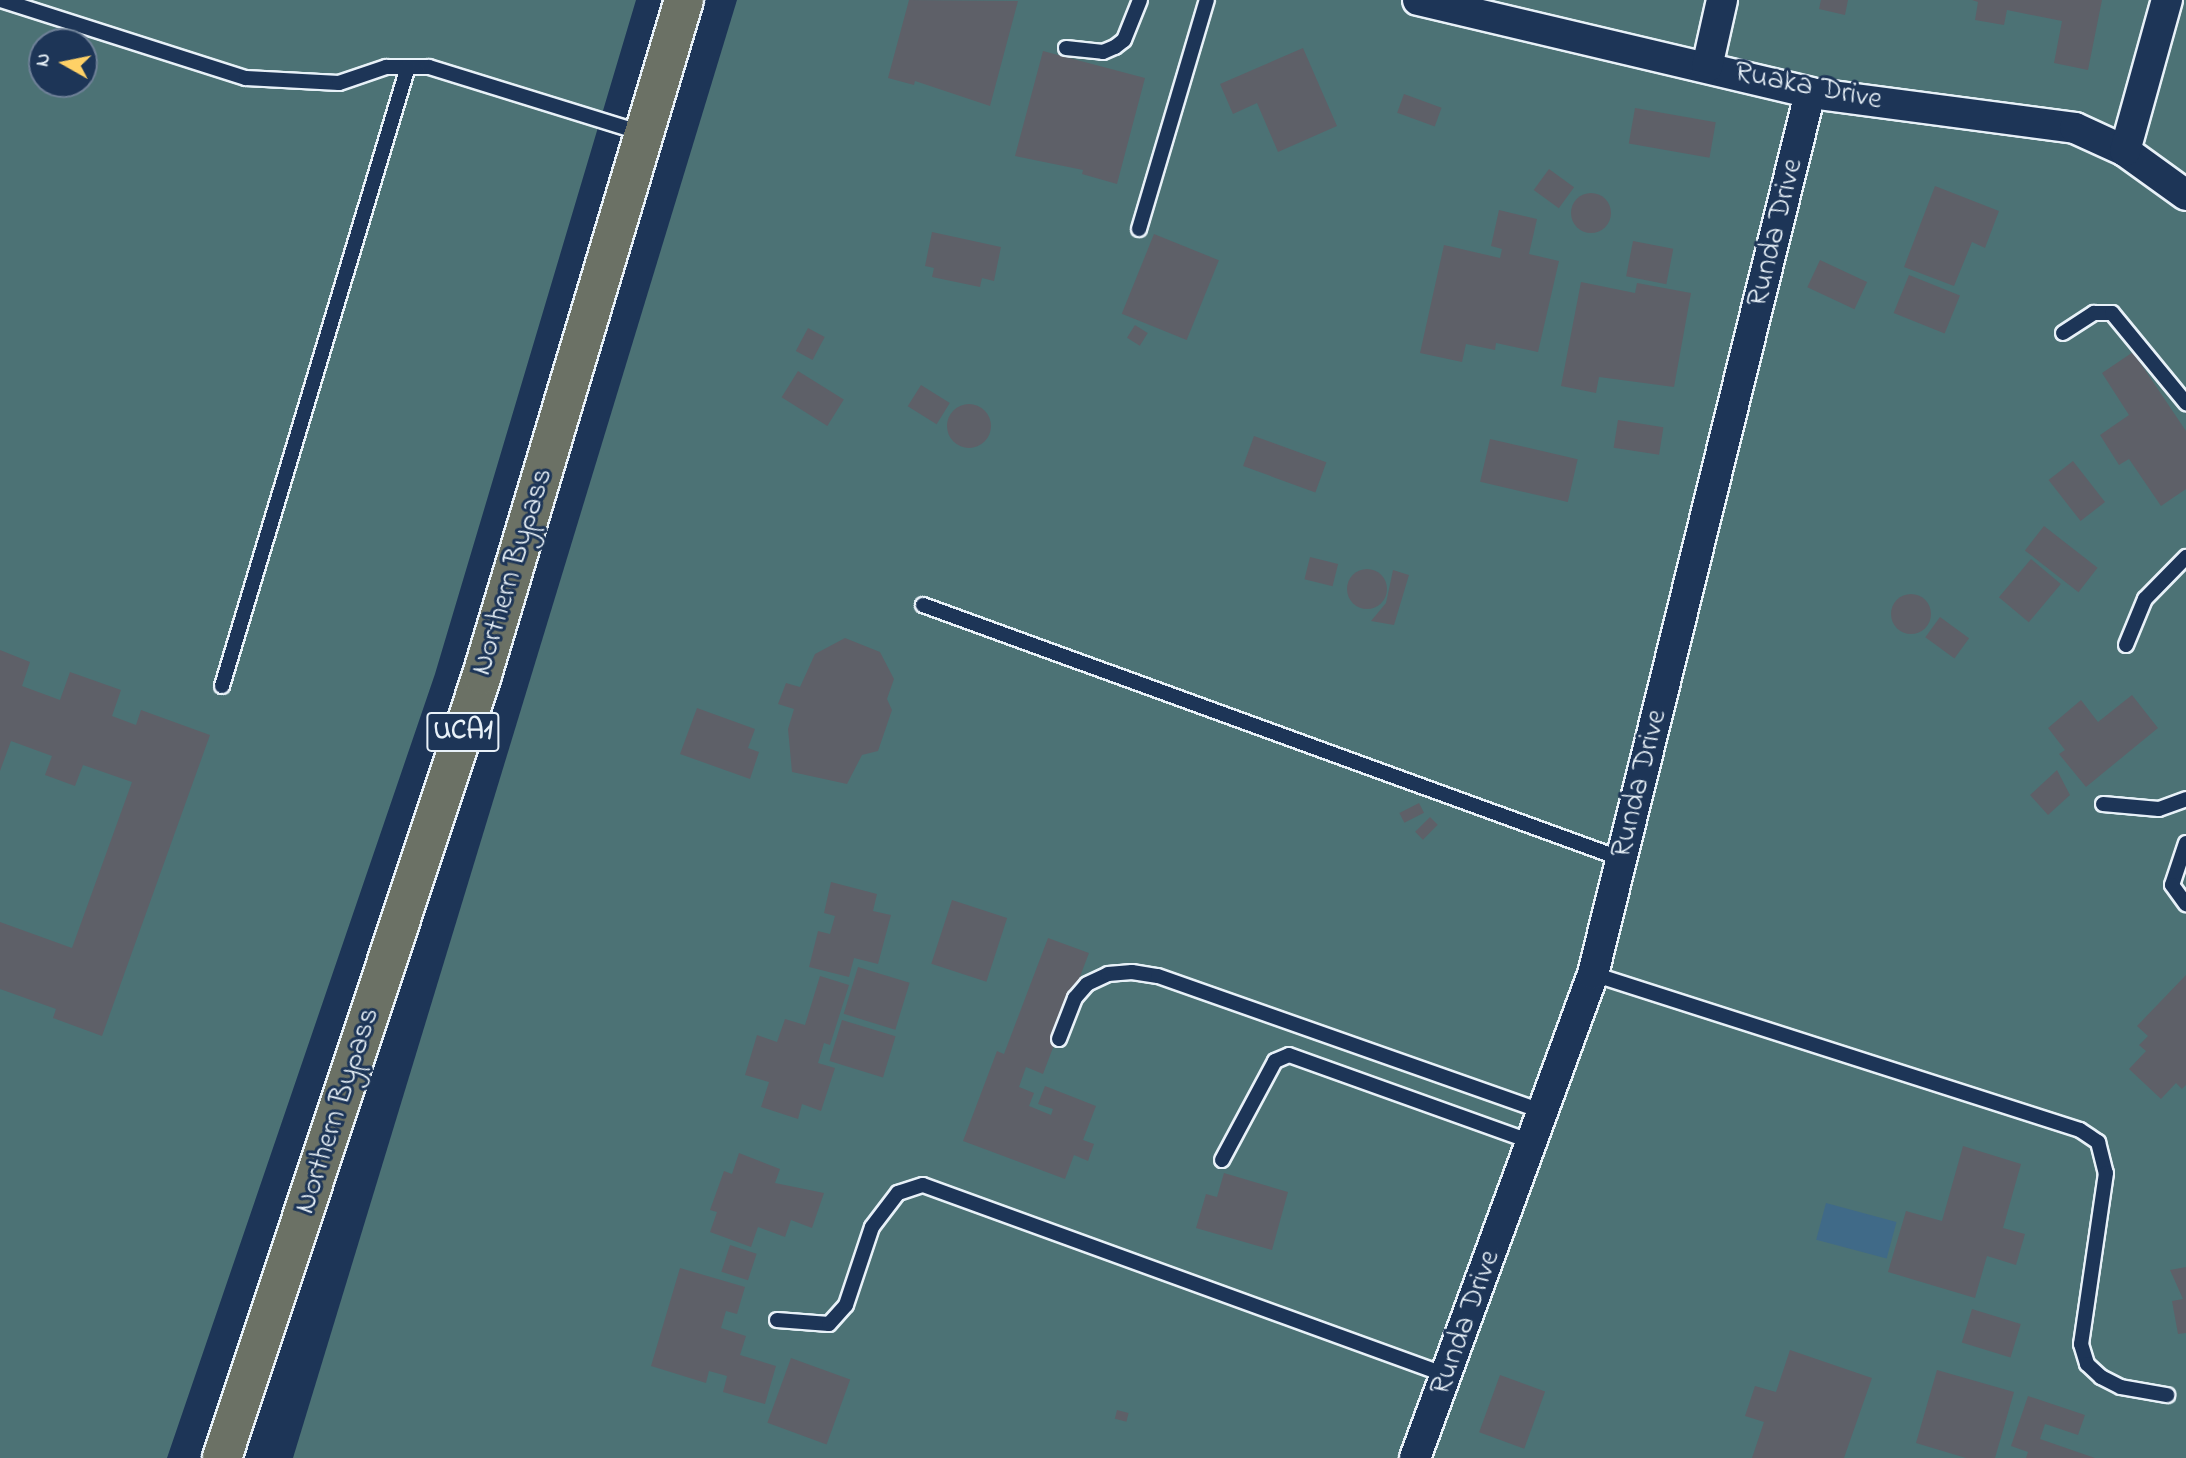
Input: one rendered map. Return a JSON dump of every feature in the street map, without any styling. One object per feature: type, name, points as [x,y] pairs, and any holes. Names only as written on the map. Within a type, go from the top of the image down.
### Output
[{"type":"main road","name":"Northern Bypass","points":[[222,1458],[482,675],[684,0]]},
{"type":"street","name":"Ruaka Drive","points":[[1418,0],[1810,93],[2075,128],[2125,151],[2186,195]]},
{"type":"street","points":[[1707,67],[1722,0]]},
{"type":"street","points":[[2125,151],[2167,0]]},
{"type":"street","name":"Runda Drive","points":[[1415,1458],[1593,974],[1810,93]]},
{"type":"lane","points":[[1,0],[246,78],[339,83],[386,67],[429,67],[644,134]]},
{"type":"lane","points":[[1066,48],[1103,52],[1115,47],[1132,26],[1140,0]]},
{"type":"lane","points":[[1139,229],[1207,0]]},
{"type":"lane","points":[[222,686],[408,67]]},
{"type":"lane","points":[[2063,333],[2094,313],[2112,313],[2186,403]]},
{"type":"lane","points":[[2126,645],[2145,599],[2186,557]]},
{"type":"lane","points":[[923,606],[1622,859]]},
{"type":"lane","points":[[2103,804],[2159,809],[2186,799]]},
{"type":"lane","points":[[2186,843],[2172,886],[2186,904]]},
{"type":"lane","points":[[1059,1039],[1075,998],[1087,984],[1108,974],[1145,974],[1544,1112]]},
{"type":"lane","points":[[1593,974],[2080,1130],[2098,1142],[2106,1173],[2081,1344],[2087,1364],[2101,1377],[2121,1387],[2167,1395]]},
{"type":"lane","points":[[1222,1160],[1275,1061],[1289,1055],[1532,1142]]},
{"type":"lane","points":[[777,1320],[829,1324],[846,1305],[872,1227],[898,1193],[923,1185],[1446,1375]]},
{"type":"green space","points":[[0,0],[636,0],[435,674],[167,1458],[0,1458]]},
{"type":"green space","points":[[737,0],[2186,0],[2186,1458],[293,1458]]},
{"type":"water","points":[[1826,1203],[1897,1222],[1887,1259],[1816,1240]]},
{"type":"building","points":[[909,0],[1018,1],[990,106],[915,81],[914,85],[888,78]]},
{"type":"building","points":[[1821,0],[1848,0],[1845,15],[1819,9]]},
{"type":"building","points":[[1972,0],[2102,0],[2088,70],[2054,63],[2062,21],[2007,10],[2004,25],[1975,20],[1978,2]]},
{"type":"building","points":[[1303,48],[1337,126],[1278,152],[1257,103],[1233,114],[1220,84]]},
{"type":"building","points":[[1043,51],[1145,78],[1117,184],[1082,174],[1083,170],[1015,156]]},
{"type":"building","points":[[1404,94],[1442,108],[1435,126],[1397,113]]},
{"type":"building","points":[[1635,108],[1716,122],[1710,158],[1629,143]]},
{"type":"building","points":[[1549,169],[1574,187],[1559,208],[1534,190]]},
{"type":"building","points":[[1935,186],[1999,211],[1985,248],[1972,242],[1954,286],[1904,267]]},
{"type":"building","points":[[1591,193],[1605,199],[1611,213],[1605,227],[1591,233],[1577,227],[1571,213],[1577,199]]},
{"type":"building","points":[[1499,210],[1537,219],[1529,254],[1559,261],[1538,352],[1496,343],[1495,350],[1466,344],[1462,362],[1420,353],[1444,245],[1500,258],[1502,249],[1491,246]]},
{"type":"building","points":[[932,232],[1001,247],[994,281],[982,278],[980,287],[932,277],[934,268],[925,266]]},
{"type":"building","points":[[1154,234],[1219,260],[1187,340],[1122,314]]},
{"type":"building","points":[[1633,241],[1673,249],[1666,284],[1626,276]]},
{"type":"building","points":[[1820,260],[1867,282],[1854,309],[1807,287]]},
{"type":"building","points":[[1909,275],[1960,296],[1945,334],[1894,313]]},
{"type":"building","points":[[1581,282],[1635,293],[1637,283],[1691,293],[1674,387],[1599,377],[1596,393],[1561,386]]},
{"type":"building","points":[[1135,325],[1148,333],[1140,346],[1127,338]]},
{"type":"building","points":[[808,328],[825,337],[813,360],[796,351]]},
{"type":"building","points":[[2133,352],[2186,431],[2186,489],[2161,506],[2129,459],[2119,465],[2100,435],[2129,415],[2102,373]]},
{"type":"building","points":[[798,371],[844,400],[827,426],[782,397]]},
{"type":"building","points":[[921,385],[950,403],[937,424],[908,406]]},
{"type":"building","points":[[969,404],[984,411],[991,426],[984,441],[969,448],[954,441],[947,426],[954,411]]},
{"type":"building","points":[[1618,420],[1663,427],[1659,455],[1614,448]]},
{"type":"building","points":[[1254,436],[1326,462],[1315,492],[1243,466]]},
{"type":"building","points":[[1490,439],[1578,459],[1568,502],[1480,482]]},
{"type":"building","points":[[2073,461],[2105,502],[2081,521],[2049,480]]},
{"type":"building","points":[[2044,526],[2098,568],[2078,592],[2025,550]]},
{"type":"building","points":[[1310,557],[1338,564],[1333,586],[1304,579]]},
{"type":"building","points":[[2031,559],[2061,584],[2029,622],[1999,597]]},
{"type":"building","points":[[1367,569],[1375,570],[1381,575],[1386,581],[1386,597],[1381,603],[1375,608],[1367,609],[1359,608],[1353,603],[1348,597],[1347,589],[1348,581],[1353,575],[1359,570]]},
{"type":"building","points":[[1393,570],[1409,575],[1394,625],[1371,621],[1386,603]]},
{"type":"building","points":[[1911,594],[1925,600],[1931,614],[1925,628],[1911,634],[1897,628],[1891,614],[1897,600]]},
{"type":"building","points":[[1940,617],[1969,638],[1954,658],[1925,637]]},
{"type":"building","points":[[845,638],[880,652],[894,679],[887,699],[892,710],[878,751],[862,755],[847,784],[792,772],[788,729],[794,709],[778,704],[786,683],[800,687],[815,654]]},
{"type":"building","points":[[0,650],[30,662],[22,686],[60,700],[70,672],[121,690],[112,716],[136,725],[141,710],[210,735],[102,1036],[53,1018],[56,1009],[0,989],[0,922],[72,948],[132,782],[83,765],[75,786],[45,775],[52,756],[11,741],[0,771]]},
{"type":"building","points":[[2132,695],[2158,728],[2086,787],[2059,754],[2065,750],[2048,728],[2081,700],[2098,722]]},
{"type":"building","points":[[697,708],[755,729],[748,748],[759,752],[750,779],[680,754]]},
{"type":"building","points":[[2057,770],[2070,795],[2048,815],[2030,795]]},
{"type":"building","points":[[1419,803],[1424,813],[1404,823],[1399,813]]},
{"type":"building","points":[[1430,817],[1438,825],[1423,840],[1415,832]]},
{"type":"building","points":[[831,882],[877,894],[873,911],[891,915],[878,964],[854,958],[849,977],[809,967],[818,931],[830,934],[835,916],[824,913]]},
{"type":"building","points":[[952,900],[1007,918],[986,982],[931,964]]},
{"type":"building","points":[[1048,938],[1089,953],[1043,1074],[1026,1067],[1019,1087],[1034,1093],[1029,1106],[1051,1115],[1053,1109],[1038,1104],[1045,1086],[1096,1106],[1083,1140],[1094,1144],[1088,1161],[1074,1155],[1065,1179],[963,1141],[997,1051],[1004,1054]]},
{"type":"building","points":[[858,967],[910,983],[895,1030],[844,1014]]},
{"type":"building","points":[[2186,975],[2186,1085],[2182,1089],[2176,1083],[2161,1099],[2129,1069],[2146,1051],[2139,1045],[2148,1036],[2137,1026]]},
{"type":"building","points":[[820,976],[849,985],[830,1045],[824,1043],[818,1063],[835,1068],[821,1111],[802,1104],[798,1119],[761,1107],[769,1082],[745,1075],[757,1035],[777,1042],[785,1019],[805,1025]]},
{"type":"building","points":[[842,1020],[896,1036],[883,1077],[829,1061]]},
{"type":"building","points":[[1963,1146],[2021,1164],[2003,1228],[2025,1234],[2016,1265],[1987,1256],[1975,1298],[1888,1272],[1906,1211],[1942,1221]]},
{"type":"building","points":[[739,1153],[780,1169],[775,1183],[824,1193],[812,1228],[791,1220],[785,1237],[758,1227],[751,1247],[710,1232],[717,1212],[710,1210],[724,1171],[732,1174]]},
{"type":"building","points":[[1224,1173],[1288,1192],[1272,1250],[1196,1228],[1206,1194],[1217,1197]]},
{"type":"building","points":[[730,1245],[757,1254],[748,1280],[721,1272]]},
{"type":"building","points":[[2186,1267],[2186,1333],[2178,1334],[2172,1301],[2183,1299],[2170,1270]]},
{"type":"building","points":[[680,1268],[745,1287],[737,1314],[726,1311],[721,1328],[746,1336],[740,1355],[776,1366],[765,1404],[723,1392],[727,1376],[709,1371],[706,1383],[651,1366]]},
{"type":"building","points":[[1972,1309],[2021,1324],[2011,1357],[1962,1342]]},
{"type":"building","points":[[1790,1350],[1872,1378],[1844,1458],[1752,1458],[1764,1422],[1745,1416],[1755,1386],[1776,1392]]},
{"type":"building","points":[[791,1358],[850,1380],[827,1444],[767,1423]]},
{"type":"building","points":[[1937,1370],[2014,1392],[1995,1458],[1966,1458],[1916,1443]]},
{"type":"building","points":[[1500,1375],[1545,1391],[1524,1449],[1479,1432]]},
{"type":"building","points":[[2028,1396],[2085,1415],[2078,1435],[2045,1424],[2040,1439],[2095,1458],[2026,1458],[2028,1452],[2011,1446]]},
{"type":"building","points":[[1117,1410],[1129,1413],[1126,1422],[1115,1419]]}]
